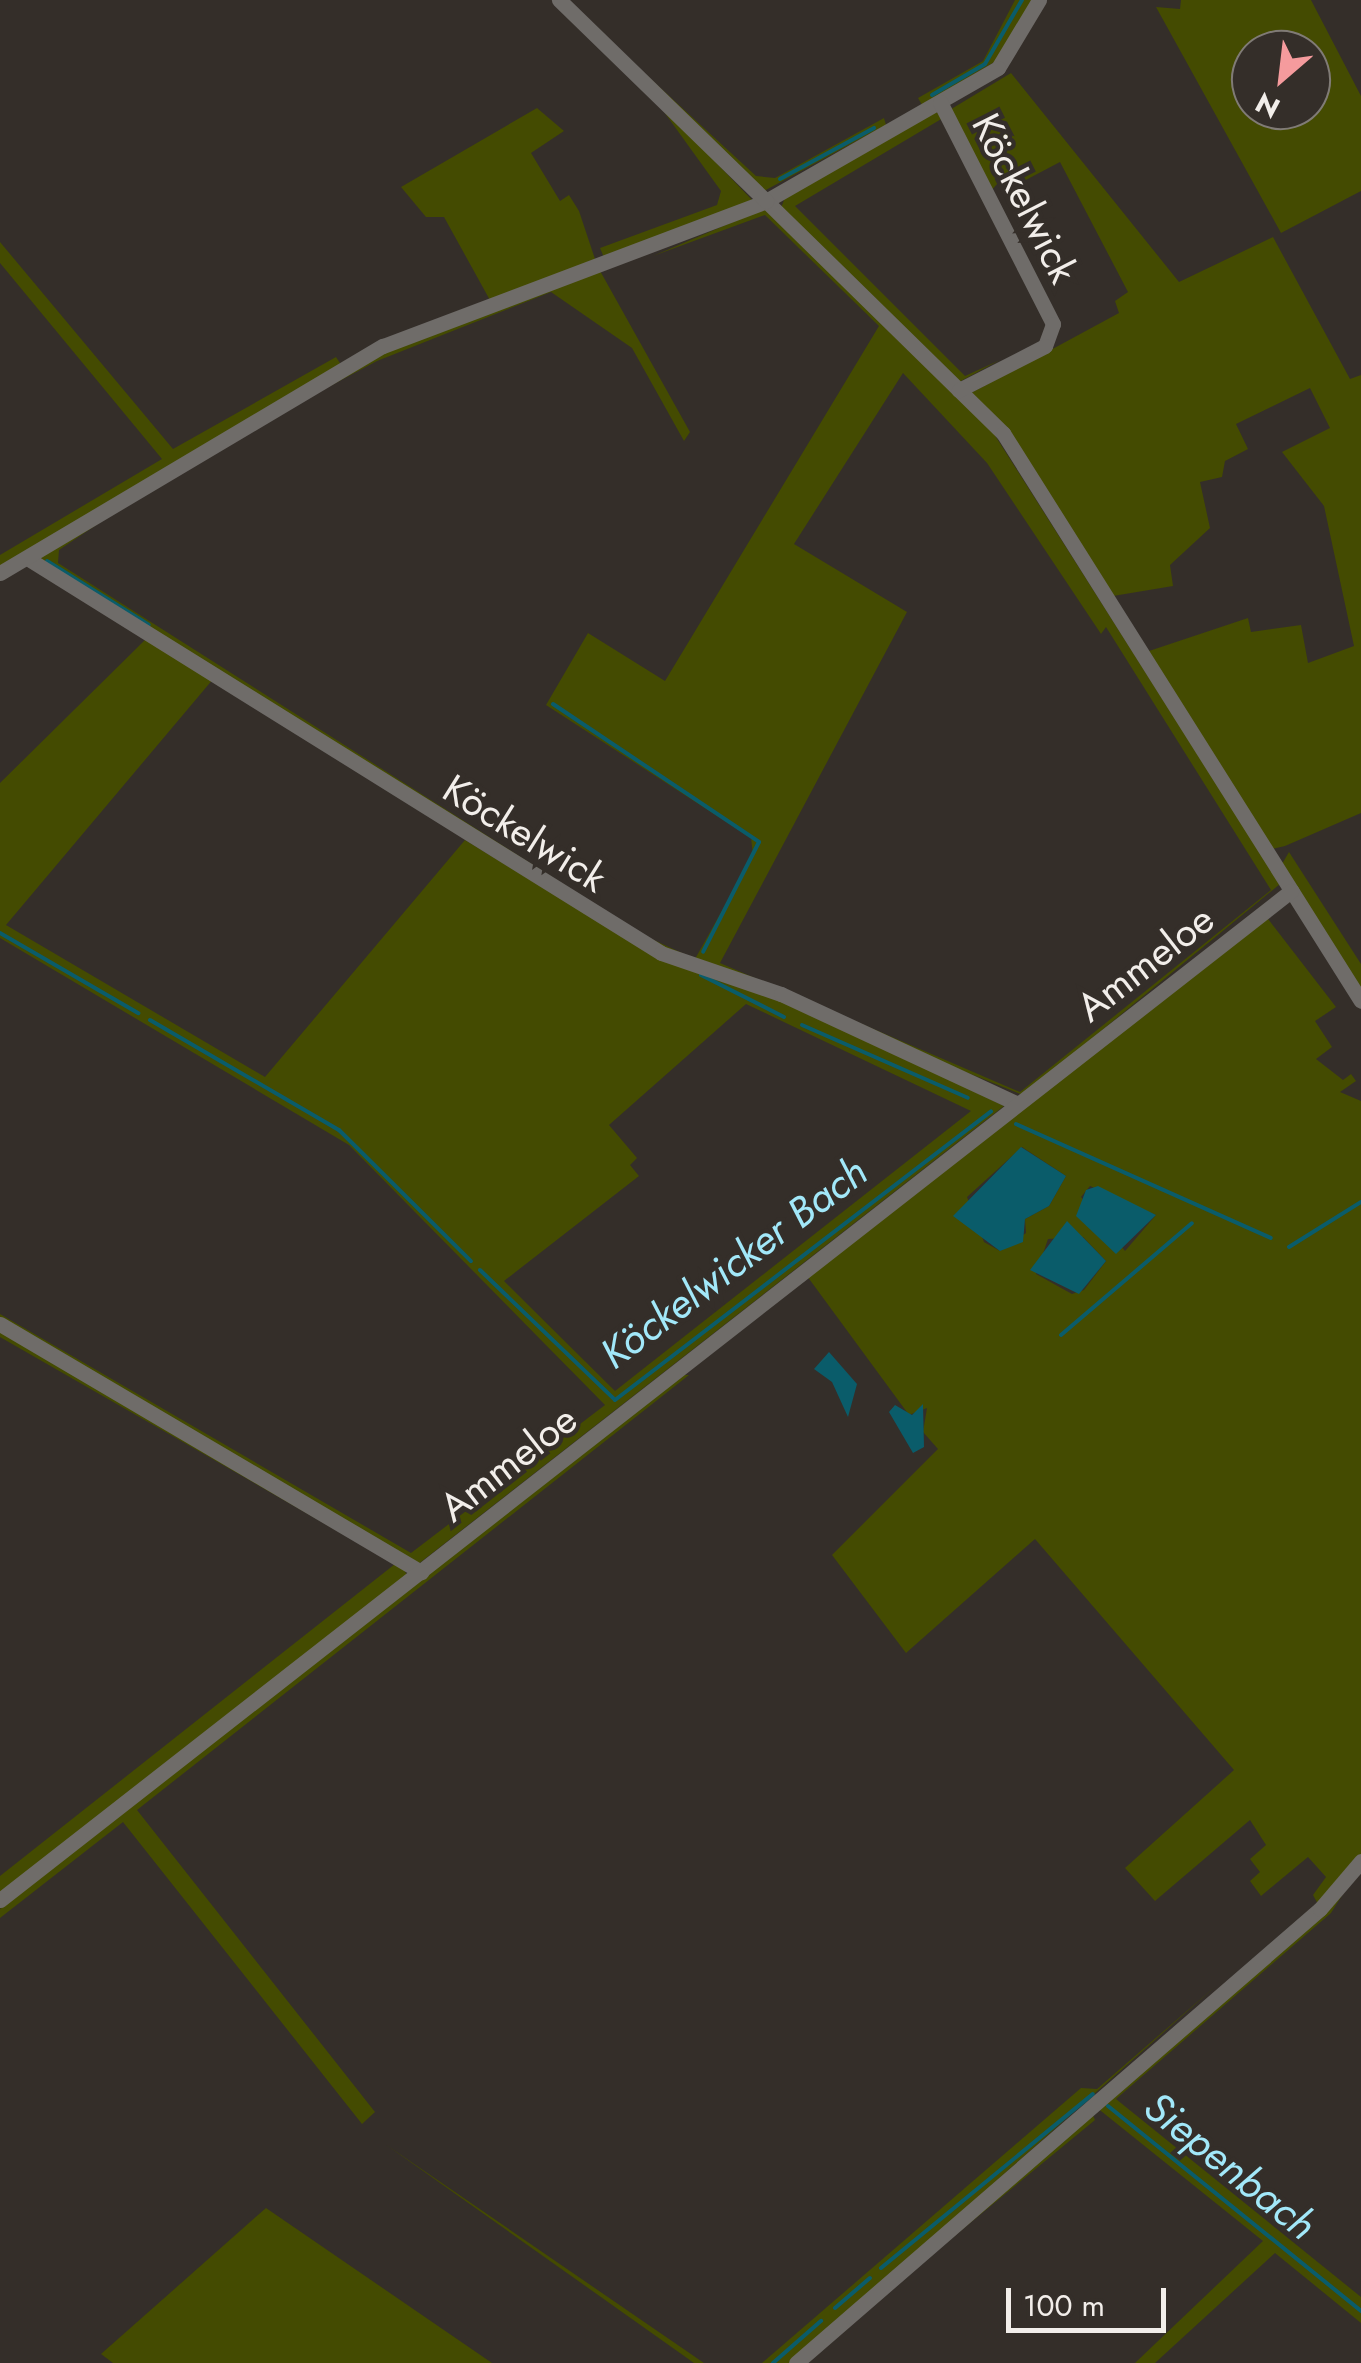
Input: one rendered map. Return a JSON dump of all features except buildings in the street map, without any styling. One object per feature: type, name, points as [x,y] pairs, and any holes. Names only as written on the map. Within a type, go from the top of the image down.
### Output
[{"type":"street","points":[[559,0],[959,390],[1036,482],[1361,1001]]},
{"type":"street","name":"Köckelwick","points":[[0,573],[383,346],[766,201],[1005,62],[1039,0]]},
{"type":"street","name":"Köckelwick","points":[[940,102],[1053,324],[1045,346],[959,390]]},
{"type":"street","name":"Köckelwick","points":[[27,558],[661,953],[781,994],[1018,1104]]},
{"type":"street","name":"Ammeloe","points":[[0,1900],[1291,890]]},
{"type":"street","points":[[0,1324],[421,1572]]},
{"type":"street","points":[[796,2363],[1320,1908],[1361,1861]]},
{"type":"green space","points":[[565,0],[756,176],[775,178],[884,118],[886,125],[764,191]]},
{"type":"green space","points":[[1015,0],[1035,0],[1006,55],[922,105],[918,98],[983,61]]},
{"type":"green space","points":[[1181,0],[1311,0],[1327,30],[1231,30],[1231,130],[1331,130],[1331,38],[1361,96],[1361,191],[1281,233],[1156,7],[1180,9]]},
{"type":"green space","points":[[1011,73],[1179,282],[1273,237],[1350,379],[1361,375],[1361,813],[1285,846],[1272,849],[1146,652],[1248,618],[1251,632],[1301,625],[1308,663],[1354,646],[1324,506],[1282,452],[1330,428],[1310,388],[1236,424],[1248,449],[1225,461],[1222,477],[1200,482],[1210,528],[1170,565],[1173,586],[1113,596],[971,393],[1119,313],[1115,301],[1128,292],[1060,162],[1022,182],[1006,174],[990,192],[948,111]]},
{"type":"green space","points":[[654,98],[753,201],[605,260],[600,248],[717,205],[721,191]]},
{"type":"green space","points":[[537,108],[564,131],[531,153],[560,201],[569,195],[579,211],[596,262],[491,302],[444,217],[426,217],[401,187]]},
{"type":"green space","points":[[935,111],[943,118],[795,206],[965,376],[1000,360],[959,382],[781,208],[786,195]]},
{"type":"green space","points":[[766,208],[989,426],[1280,884],[1023,1095],[662,950],[42,561],[41,556],[126,505],[59,550],[58,563],[645,936],[695,959],[753,855],[751,838],[546,705],[588,633],[665,681],[879,326],[765,215],[653,256]],"holes":[[[903,373],[987,463],[1101,634],[1106,627],[1271,890],[1020,1092],[720,963],[907,612],[794,544]]]},
{"type":"green space","points":[[0,242],[173,449],[336,357],[342,366],[0,569],[0,555],[162,459],[0,263]]},
{"type":"green space","points":[[599,269],[690,432],[684,441],[632,348],[551,292],[377,361],[253,427],[371,357]]},
{"type":"green space","points":[[148,637],[214,678],[6,925],[265,1077],[465,840],[645,950],[779,996],[1004,1106],[417,1565],[0,1322],[0,1314],[411,1553],[605,1405],[349,1145],[0,938],[0,783]],"holes":[[[746,1004],[971,1111],[615,1391],[504,1281],[639,1176],[630,1165],[637,1158],[609,1125]]]},
{"type":"green space","points":[[1289,852],[1361,964],[1361,991],[1282,864]]},
{"type":"green space","points":[[1265,915],[1336,1007],[1315,1021],[1332,1047],[1316,1059],[1343,1080],[1351,1074],[1356,1081],[1340,1092],[1361,1101],[1361,1857],[1319,1906],[1313,1895],[1326,1877],[1308,1857],[1261,1896],[1250,1881],[1260,1872],[1250,1859],[1266,1845],[1250,1820],[1155,1901],[1125,1868],[1234,1770],[1035,1539],[906,1653],[832,1555],[938,1449],[923,1432],[927,1408],[909,1415],[807,1276]],"holes":[[[1022,1147],[1066,1176],[1049,1206],[1025,1219],[1026,1233],[1000,1251],[984,1242],[967,1197]],[[1090,1186],[1156,1215],[1125,1251],[1081,1197]],[[1083,1237],[1106,1261],[1084,1290],[1072,1294],[1036,1274],[1048,1239]]]},
{"type":"green space","points":[[0,1329],[399,1562],[409,1578],[0,1899],[0,1876],[395,1564],[0,1337]]},
{"type":"green space","points":[[679,1375],[689,1375],[137,1810],[375,2112],[362,2124],[123,1822],[0,1918],[0,1909]]},
{"type":"green space","points":[[1361,1865],[1331,1913],[1116,2099],[1361,2297],[1361,2323],[1275,2253],[1155,2363],[1135,2363],[1263,2241],[1096,2107]]},
{"type":"green space","points":[[1218,1984],[791,2363],[762,2363],[1081,2088],[1097,2089]]},
{"type":"green space","points":[[1091,2111],[1095,2120],[800,2363]]},
{"type":"green space","points":[[385,2144],[704,2363],[694,2363]]},
{"type":"green space","points":[[266,2208],[492,2363],[113,2363],[101,2354]]},
{"type":"water","points":[[1021,1147],[1066,1176],[1049,1206],[1025,1219],[1023,1242],[1000,1251],[953,1216]]},
{"type":"water","points":[[1098,1186],[1156,1215],[1116,1254],[1076,1216],[1086,1190]]},
{"type":"water","points":[[1067,1221],[1106,1261],[1079,1294],[1030,1270]]},
{"type":"water","points":[[829,1352],[857,1384],[848,1417],[832,1382],[814,1369]]},
{"type":"water","points":[[923,1404],[924,1447],[913,1453],[889,1412],[895,1405],[912,1415]]},
{"type":"waterway","points":[[932,95],[985,64],[1022,0]]},
{"type":"waterway","points":[[780,179],[874,128]]},
{"type":"waterway","points":[[47,561],[149,625]]},
{"type":"waterway","points":[[553,704],[759,842],[703,952]]},
{"type":"waterway","name":"Köckelwicker Bach","points":[[0,933],[138,1013]]},
{"type":"waterway","points":[[701,975],[784,1017]]},
{"type":"waterway","name":"Köckelwicker Bach","points":[[150,1020],[339,1130],[471,1261]]},
{"type":"waterway","points":[[802,1025],[968,1098]]},
{"type":"waterway","name":"Köckelwicker Bach","points":[[480,1270],[615,1400],[991,1111]]},
{"type":"waterway","name":"Köckelwicker Bach","points":[[1016,1124],[1271,1238]]},
{"type":"waterway","name":"Köckelwicker Bach","points":[[1289,1247],[1361,1202]]},
{"type":"waterway","points":[[1061,1335],[1192,1223]]},
{"type":"waterway","name":"Siepenbach","points":[[881,2268],[1093,2094]]},
{"type":"waterway","name":"Siepenbach","points":[[1108,2106],[1361,2311]]},
{"type":"waterway","name":"Siepenbach","points":[[835,2308],[870,2278]]},
{"type":"waterway","name":"Siepenbach","points":[[773,2363],[821,2321]]}]
